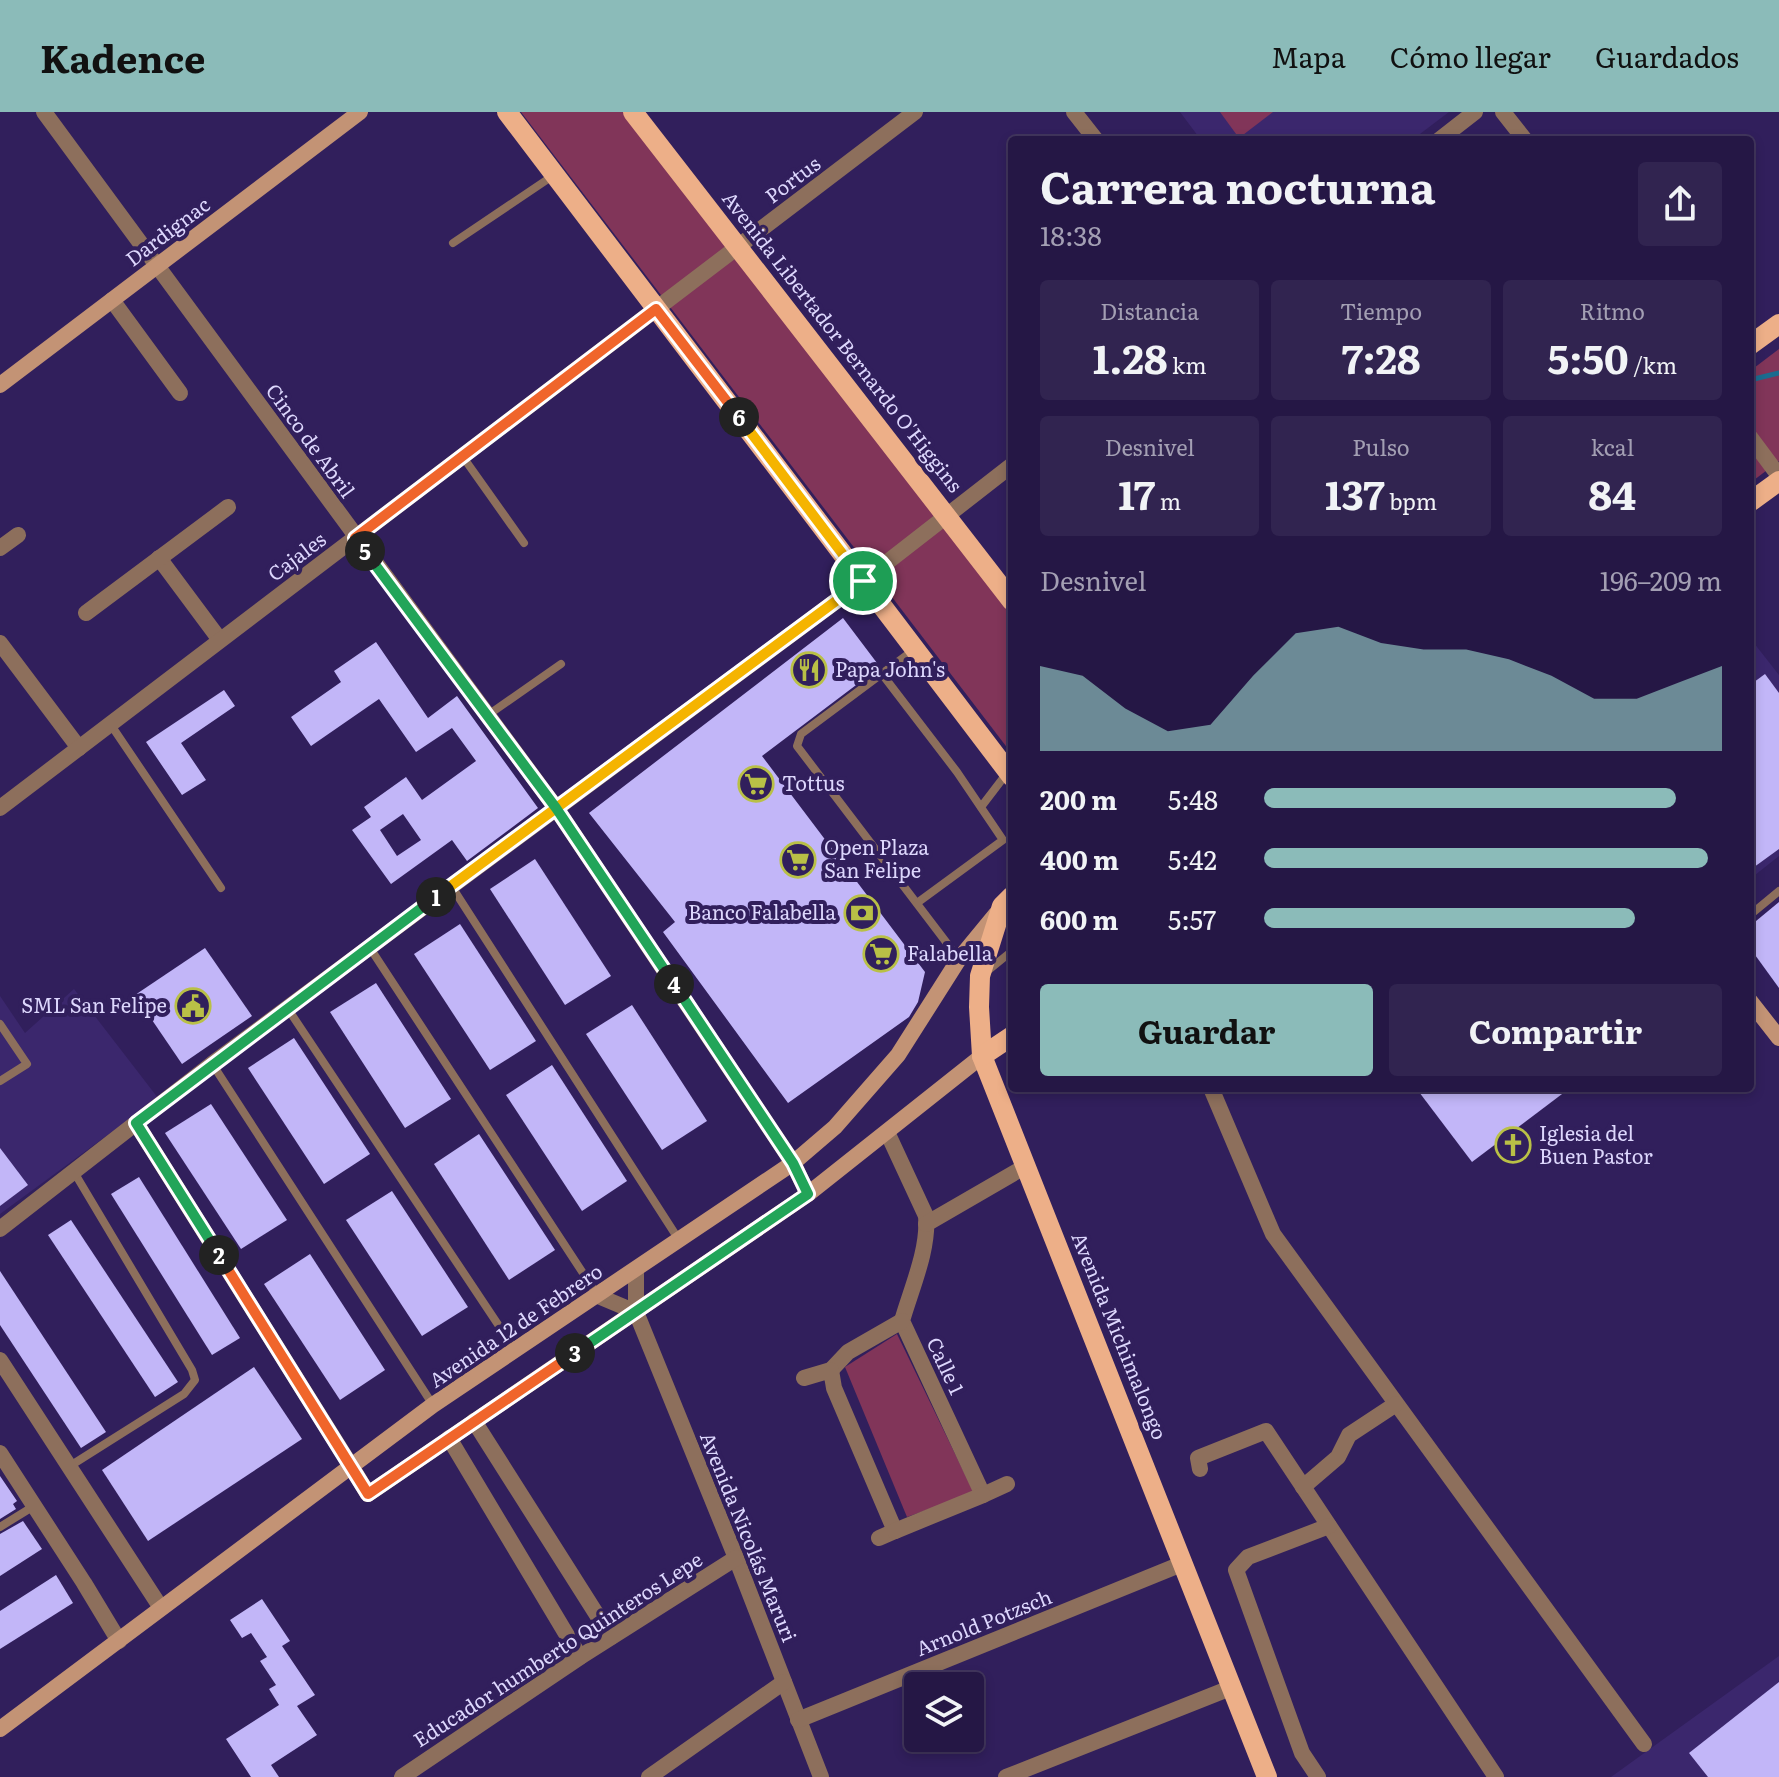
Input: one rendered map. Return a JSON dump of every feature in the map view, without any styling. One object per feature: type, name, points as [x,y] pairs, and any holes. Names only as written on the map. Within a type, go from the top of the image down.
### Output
[{"type":"main road","points":[[507,112],[1008,772]]},
{"type":"main road","name":"Avenida Libertador Bernardo O'Higgins","points":[[633,112],[1008,596]]},
{"type":"main road","points":[[1754,342],[1779,324]]},
{"type":"main road","points":[[1754,499],[1779,478]]},
{"type":"main road","name":"Avenida Michimalongo","points":[[1007,901],[980,976],[982,1056],[1267,1777]]},
{"type":"main road","points":[[982,1056],[1008,1039]]},
{"type":"street","name":"Cinco de Abril","points":[[44,112],[556,808],[793,1163],[808,1194]]},
{"type":"street","name":"Dardignac","points":[[0,385],[360,112]]},
{"type":"street","name":"Portus","points":[[656,309],[915,112]]},
{"type":"street","points":[[1074,112],[1093,136]]},
{"type":"street","points":[[1444,136],[1475,112]]},
{"type":"street","points":[[1503,112],[1522,136]]},
{"type":"street","points":[[112,300],[180,393]]},
{"type":"street","name":"Cajales","points":[[0,808],[656,309]]},
{"type":"street","points":[[1754,443],[1779,478]]},
{"type":"street","points":[[0,1229],[212,1064],[863,581],[1008,468]]},
{"type":"street","points":[[86,613],[228,507]]},
{"type":"street","points":[[0,548],[18,535]]},
{"type":"street","points":[[159,558],[220,640]]},
{"type":"street","points":[[0,643],[79,748]]},
{"type":"street","name":"Avenida 12 de Febrero","points":[[0,1729],[433,1405],[793,1163],[835,1127],[898,1055],[959,959],[1007,901]]},
{"type":"street","points":[[1754,1006],[1779,1038]]},
{"type":"street","points":[[136,1123],[368,1494],[808,1194],[982,1056]]},
{"type":"street","points":[[1213,1092],[1273,1234],[1644,1744]]},
{"type":"street","points":[[804,1378],[831,1370],[848,1352],[902,1321],[925,1239],[926,1216],[887,1132]]},
{"type":"street","points":[[926,1224],[1026,1166]]},
{"type":"street","name":"Avenida Nicolás Maruri","points":[[636,1270],[636,1312],[821,1777]]},
{"type":"street","points":[[598,1296],[636,1312]]},
{"type":"street","name":"Calle 1","points":[[902,1321],[983,1495]]},
{"type":"street","points":[[0,1360],[161,1608]]},
{"type":"street","points":[[831,1370],[834,1388],[895,1531]]},
{"type":"street","points":[[1303,1487],[1338,1457],[1349,1435],[1396,1404]]},
{"type":"street","points":[[474,1421],[611,1637]]},
{"type":"street","points":[[1200,1469],[1198,1458],[1266,1431],[1496,1777]]},
{"type":"street","points":[[449,1438],[580,1657]]},
{"type":"street","points":[[0,1453],[119,1641]]},
{"type":"street","points":[[879,1538],[1007,1484]]},
{"type":"street","points":[[1318,1777],[1302,1753],[1236,1570],[1248,1557],[1329,1526]]},
{"type":"street","name":"Educador humberto Quinteros Lepe","points":[[402,1777],[580,1657],[736,1558]]},
{"type":"street","name":"Arnold Potzsch","points":[[798,1720],[1184,1563]]},
{"type":"street","points":[[649,1777],[784,1682]]},
{"type":"street","points":[[1006,1777],[1233,1687]]},
{"type":"lane","points":[[453,243],[555,175]]},
{"type":"lane","points":[[463,456],[524,543]]},
{"type":"lane","points":[[915,649],[801,734],[797,746],[959,959]]},
{"type":"lane","points":[[488,716],[561,664]]},
{"type":"lane","points":[[882,674],[1003,840],[917,903]]},
{"type":"lane","points":[[110,724],[221,888]]},
{"type":"lane","points":[[981,807],[1008,777]]},
{"type":"lane","points":[[451,886],[679,1240]]},
{"type":"lane","points":[[1754,912],[1779,891]]},
{"type":"lane","points":[[370,948],[598,1296]]},
{"type":"lane","points":[[980,976],[1008,954]]},
{"type":"lane","points":[[288,1009],[515,1350]]},
{"type":"lane","points":[[0,1024],[27,1064],[0,1081]]},
{"type":"lane","points":[[212,1064],[433,1405]]},
{"type":"lane","points":[[70,1466],[184,1394],[195,1380],[192,1370],[74,1172]]},
{"type":"lane","points":[[0,1527],[34,1506]]},
{"type":"shaded area","points":[[521,112],[628,112],[1008,606],[1008,749]]},
{"type":"shaded area","points":[[1180,112],[1449,112],[1417,136],[1198,136]]},
{"type":"shaded area","points":[[1220,112],[1273,112],[1242,136],[1238,136]]},
{"type":"shaded area","points":[[1779,349],[1779,461],[1754,480],[1754,368]]},
{"type":"shaded area","points":[[1754,643],[1779,675],[1779,856],[1754,876]]},
{"type":"shaded area","points":[[74,989],[158,1098],[0,1214],[0,996],[25,1033]]},
{"type":"shaded area","points":[[897,1334],[974,1493],[907,1517],[845,1367]]},
{"type":"shaded area","points":[[1779,1656],[1779,1777],[1611,1777],[1636,1759]]},
{"type":"building","points":[[843,618],[880,667],[762,756],[925,972],[918,1002],[909,1017],[788,1103],[663,932],[675,922],[589,813]]},
{"type":"building","points":[[376,642],[428,718],[457,696],[538,808],[467,861],[452,840],[391,884],[352,830],[371,817],[364,807],[406,777],[422,800],[476,761],[452,728],[416,752],[379,699],[311,746],[291,717],[341,682],[334,671]],"holes":[[[403,814],[421,840],[397,856],[380,830]]]},
{"type":"building","points":[[1765,674],[1779,693],[1779,849],[1754,867],[1754,682]]},
{"type":"building","points":[[224,690],[235,706],[181,743],[206,780],[182,795],[146,742]]},
{"type":"building","points":[[535,859],[611,976],[565,1005],[490,889]]},
{"type":"building","points":[[1779,902],[1779,988],[1754,954],[1754,923]]},
{"type":"building","points":[[460,924],[536,1041],[490,1070],[414,954]]},
{"type":"building","name":"SML San Felipe","points":[[205,948],[252,1016],[182,1064],[135,995]]},
{"type":"building","points":[[376,983],[451,1099],[405,1128],[330,1012]]},
{"type":"building","points":[[632,1005],[707,1121],[662,1150],[586,1034]]},
{"type":"building","points":[[294,1038],[370,1154],[324,1184],[248,1068]]},
{"type":"building","points":[[552,1065],[627,1181],[582,1211],[506,1095]]},
{"type":"building","points":[[1419,1092],[1565,1092],[1472,1162]]},
{"type":"building","points":[[211,1104],[287,1220],[241,1249],[165,1133]]},
{"type":"building","points":[[479,1134],[555,1250],[509,1280],[434,1164]]},
{"type":"building","points":[[0,1148],[28,1185],[0,1206]]},
{"type":"building","points":[[139,1177],[240,1338],[212,1355],[111,1194]]},
{"type":"building","points":[[392,1191],[468,1307],[422,1336],[346,1220]]},
{"type":"building","points":[[71,1220],[178,1382],[155,1397],[48,1235]]},
{"type":"building","points":[[310,1254],[385,1370],[340,1400],[264,1284]]},
{"type":"building","points":[[0,1271],[106,1432],[81,1448],[0,1325]]},
{"type":"building","points":[[254,1367],[302,1439],[148,1541],[102,1470]]},
{"type":"building","points":[[0,1476],[17,1501],[13,1504],[16,1509],[0,1519]]},
{"type":"building","points":[[23,1521],[42,1549],[0,1576],[0,1534]]},
{"type":"building","points":[[56,1575],[73,1603],[0,1649],[0,1611]]},
{"type":"building","points":[[262,1599],[290,1641],[282,1646],[315,1695],[297,1706],[317,1735],[271,1765],[279,1777],[251,1777],[226,1739],[279,1705],[269,1689],[276,1685],[260,1661],[267,1657],[251,1633],[242,1638],[230,1620]]},
{"type":"building","points":[[1779,1682],[1779,1777],[1708,1777],[1689,1753]]},
{"type":"waterway","points":[[1754,379],[1779,373]]},
{"type":"place","name":"Papa John's","points":[[809,670]]},
{"type":"place","name":"Tottus","points":[[756,784]]},
{"type":"place","name":"Open Plaza San Felipe","points":[[798,860]]},
{"type":"place","name":"Banco Falabella","points":[[862,913]]},
{"type":"place","name":"Falabella","points":[[881,954]]},
{"type":"place","name":"SML San Felipe","points":[[193,1006]]},
{"type":"place","name":"Iglesia del Buen Pastor","points":[[1513,1145]]},
{"type":"route","points":[[863,581],[556,808],[288,1009],[212,1064],[136,1123],[368,1494],[808,1194],[793,1163],[556,808],[355,538],[656,309],[863,581]]}]
